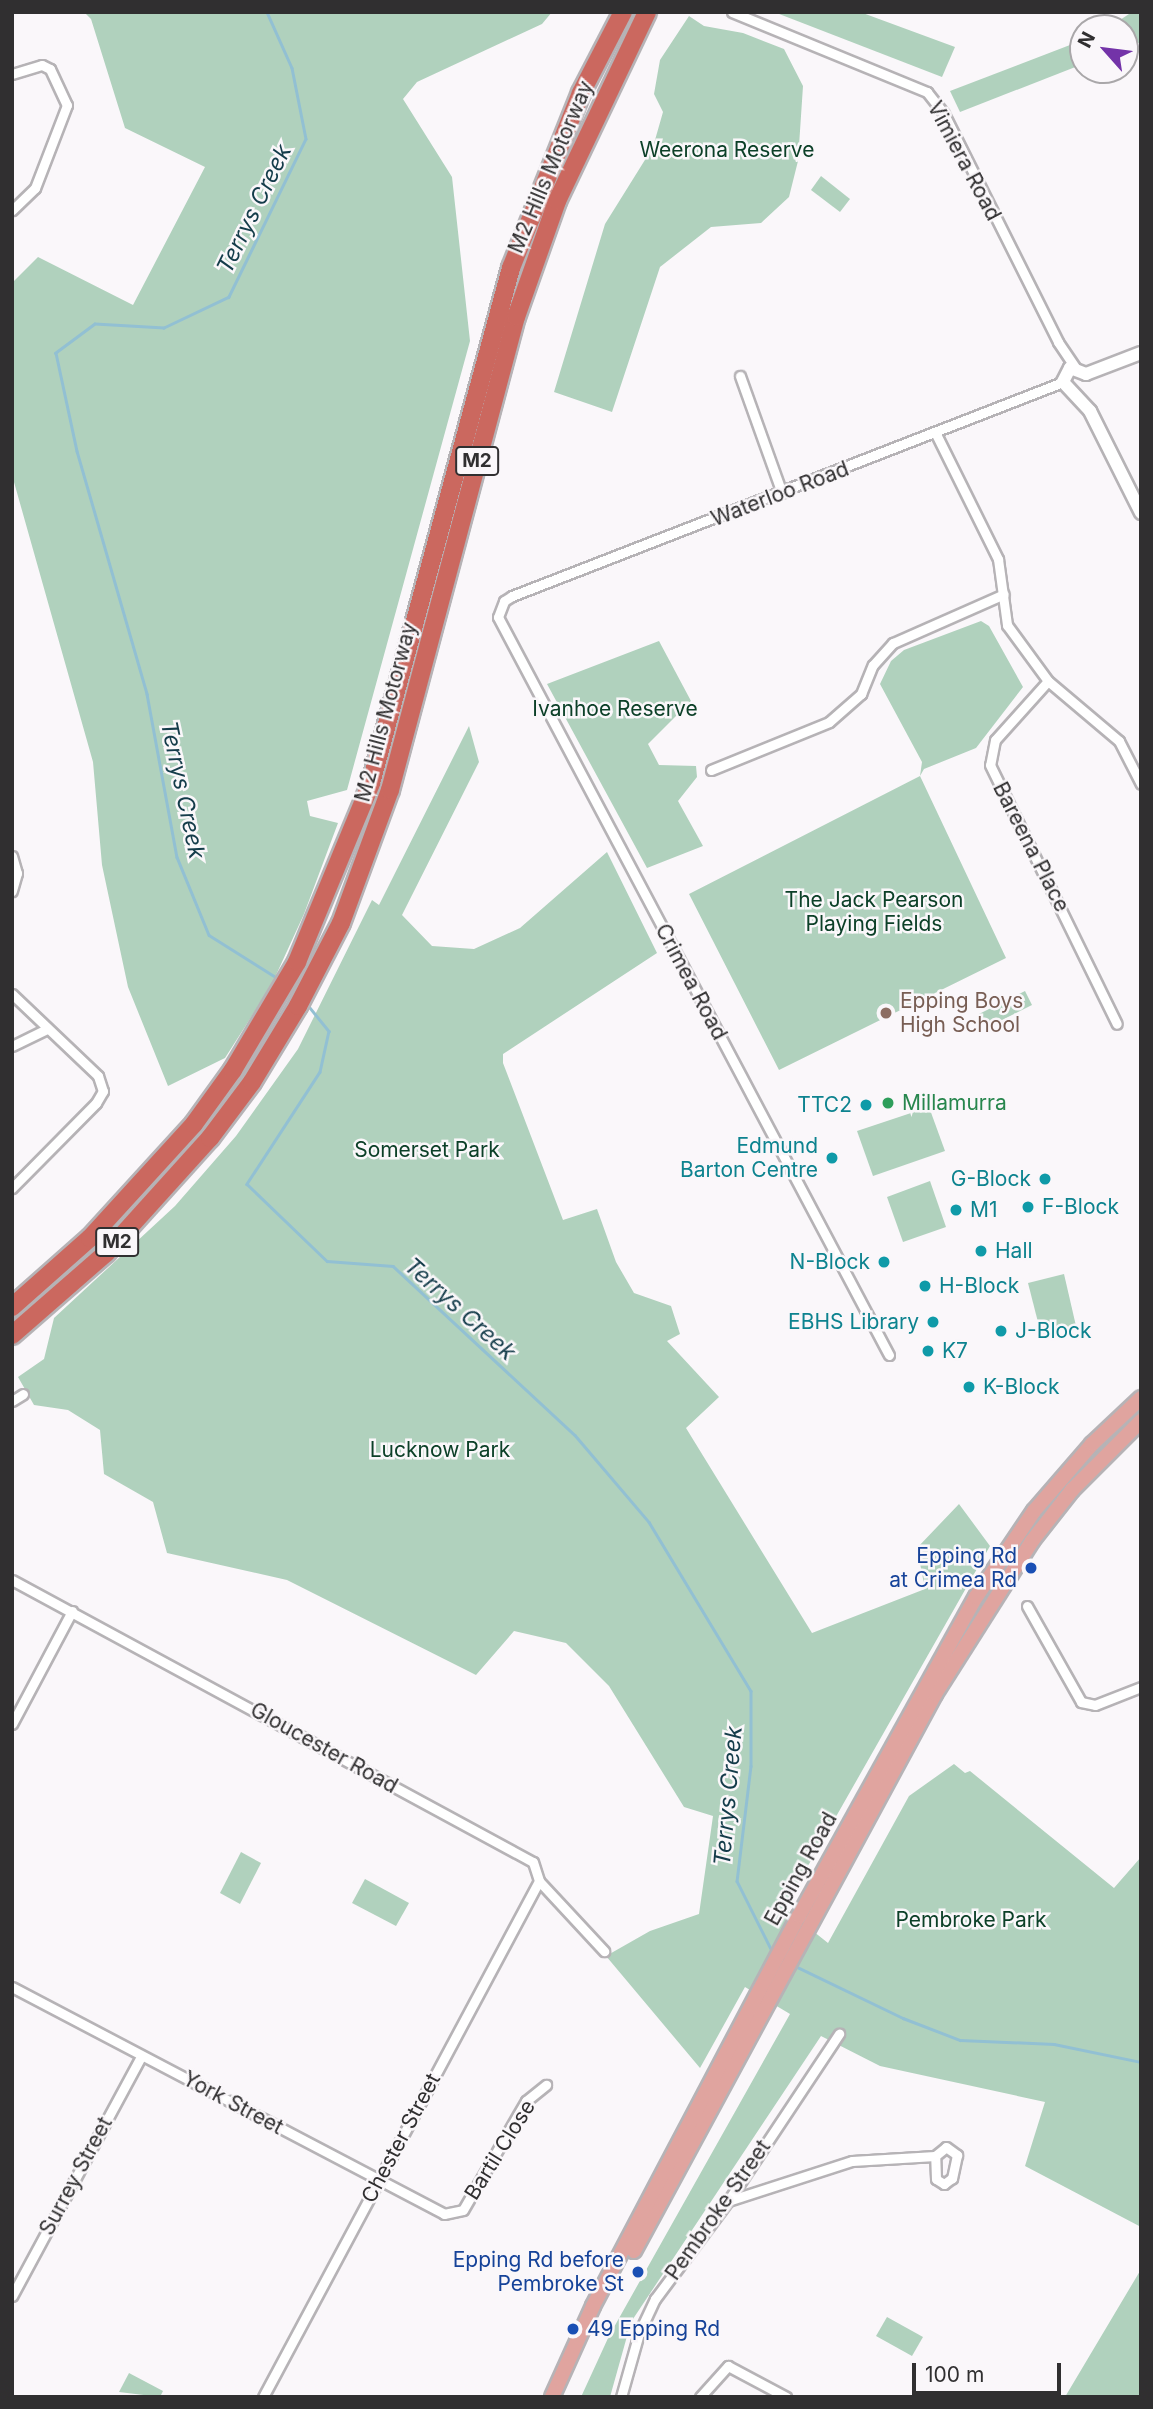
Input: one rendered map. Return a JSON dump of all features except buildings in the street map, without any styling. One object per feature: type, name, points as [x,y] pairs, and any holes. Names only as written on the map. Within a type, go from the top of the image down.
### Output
[{"type":"highway","name":"M2 Hills Motorway","points":[[12,1307],[90,1238],[194,1124],[279,995],[320,914],[371,783],[511,268],[581,93],[623,12]]},
{"type":"highway","name":"M2 Hills Motorway","points":[[12,1335],[106,1253],[210,1138],[252,1082],[298,1006],[341,923],[390,790],[516,317],[567,178],[648,12]]},
{"type":"main road","name":"Epping Road","points":[[562,2397],[594,2324],[804,1919],[1006,1550],[1071,1467],[1141,1398]]},
{"type":"main road","name":"Epping Road","points":[[804,1919],[935,1694],[1009,1574],[1072,1490],[1141,1421]]},
{"type":"main road","name":"Epping Road","points":[[552,2397],[593,2306],[759,2005]]},
{"type":"street","name":"Vimiera Road","points":[[732,12],[927,92],[944,114],[1072,373]]},
{"type":"street","points":[[12,74],[32,65],[50,69],[67,105],[35,188],[12,210]]},
{"type":"street","name":"Waterloo Road","points":[[499,608],[512,596],[936,434],[1072,373],[1141,353]]},
{"type":"street","points":[[1072,373],[1078,390]]},
{"type":"street","points":[[1072,373],[1078,390],[1141,513]]},
{"type":"street","points":[[740,376],[782,493]]},
{"type":"street","points":[[936,434],[998,559],[1007,625],[1048,681],[1119,741],[1141,784]]},
{"type":"street","points":[[711,770],[829,722],[861,694],[873,665],[893,643],[1003,594]]},
{"type":"street","name":"Crimea Road","points":[[499,608],[499,625],[530,685],[889,1355]]},
{"type":"street","name":"Bareena Place","points":[[1048,681],[995,740],[990,765],[1117,1024]]},
{"type":"street","points":[[12,856],[14,888]]},
{"type":"street","points":[[12,994],[98,1076],[103,1091],[96,1103],[12,1188]]},
{"type":"street","points":[[12,1046],[47,1029]]},
{"type":"street","points":[[12,1401],[23,1394]]},
{"type":"street","name":"Gloucester Road","points":[[12,1580],[533,1862],[540,1881],[604,1951]]},
{"type":"street","points":[[1027,1606],[1076,1697],[1089,1706],[1141,1688]]},
{"type":"street","points":[[12,1724],[72,1611]]},
{"type":"street","name":"Chester Street","points":[[263,2397],[540,1881]]},
{"type":"street","name":"York Street","points":[[12,1987],[378,2181],[456,2215]]},
{"type":"street","name":"Pembroke Street","points":[[621,2397],[645,2316],[728,2201],[839,2034]]},
{"type":"street","name":"Surrey Street","points":[[12,2296],[141,2056]]},
{"type":"street","name":"Bartil Close","points":[[456,2215],[463,2210],[526,2101],[546,2085]]},
{"type":"street","points":[[728,2201],[852,2161],[935,2156]]},
{"type":"street","points":[[700,2397],[728,2366],[786,2397]]},
{"type":"green space","points":[[84,12],[552,12],[542,24],[417,82],[403,99],[452,177],[470,341],[347,790],[307,801],[310,816],[338,823],[304,914],[271,986],[225,1058],[168,1086],[128,987],[102,865],[93,762],[12,475],[12,283],[38,257],[133,305],[205,167],[125,128],[91,19]]},
{"type":"green space","points":[[774,12],[860,12],[955,47],[942,77]]},
{"type":"green space","points":[[1141,12],[1141,42],[1139,43],[1139,14],[1129,14]]},
{"type":"green space","name":"Weerona Reserve","points":[[689,16],[704,26],[743,33],[784,49],[803,86],[798,161],[789,197],[761,223],[711,227],[660,267],[612,412],[554,392],[605,224],[653,147],[663,112],[654,94],[660,60]]},
{"type":"green space","points":[[1069,45],[1069,69],[960,112],[950,91]]},
{"type":"green space","points":[[821,176],[850,199],[840,212],[811,190]]},
{"type":"green space","points":[[981,621],[989,626],[1023,687],[976,748],[924,769],[920,776],[922,762],[880,684],[891,661],[904,650]]},
{"type":"green space","name":"Ivanhoe Reserve","points":[[659,641],[691,701],[648,744],[659,765],[696,766],[697,777],[678,801],[703,846],[647,868],[547,684]]},
{"type":"green space","points":[[469,726],[479,762],[402,915],[432,946],[474,949],[520,928],[607,852],[657,953],[503,1054],[503,1063],[563,1220],[597,1209],[616,1262],[634,1293],[671,1306],[680,1334],[667,1341],[719,1397],[686,1428],[812,1633],[925,1589],[917,1548],[959,1504],[990,1546],[784,1908],[828,1943],[909,1796],[954,1764],[965,1773],[970,1771],[1114,1888],[1141,1857],[1141,2227],[1025,2166],[1045,2102],[880,2066],[821,2036],[631,2322],[610,2397],[581,2397],[609,2336],[790,2014],[745,1987],[700,2068],[606,1956],[650,1931],[699,1914],[713,1816],[684,1807],[609,1686],[566,1643],[514,1631],[476,1675],[287,1580],[167,1553],[153,1502],[104,1474],[100,1430],[68,1410],[34,1405],[18,1377],[44,1359],[54,1318],[175,1206],[236,1136],[298,1049],[372,900],[379,905]]},
{"type":"green space","name":"The Jack Pearson Playing Fields","points":[[920,776],[1006,958],[779,1070],[689,894]]},
{"type":"green space","points":[[1025,991],[1032,1005],[986,1028],[979,1014]]},
{"type":"green space","points":[[929,1107],[945,1151],[873,1176],[857,1131]]},
{"type":"green space","points":[[930,1181],[946,1227],[903,1242],[887,1197]]},
{"type":"green space","points":[[1064,1274],[1076,1326],[1041,1334],[1028,1283]]},
{"type":"green space","points":[[241,1852],[261,1863],[240,1904],[220,1893]]},
{"type":"green space","points":[[365,1879],[409,1903],[396,1926],[352,1903]]},
{"type":"green space","points":[[1141,2265],[1141,2397],[1065,2397],[1140,2271]]},
{"type":"green space","points":[[887,2317],[923,2337],[912,2356],[876,2336]]},
{"type":"green space","points":[[129,2373],[163,2391],[160,2397],[119,2392]]},
{"type":"waterway","name":"Terrys Creek","points":[[267,12],[292,68],[306,139],[229,297],[164,328],[95,324],[56,353],[77,451],[147,694],[177,857],[209,935],[279,979]]},
{"type":"waterway","name":"Terrys Creek","points":[[307,1004],[329,1031],[320,1072],[247,1184],[327,1261],[393,1266],[575,1435],[649,1522],[751,1691],[751,1766],[737,1881],[774,1955]]},
{"type":"waterway","name":"Terrys Creek","points":[[795,1966],[903,2018],[960,2040],[1054,2044],[1141,2062]]},
{"type":"place","name":"Epping Boys High School","points":[[886,1013]]},
{"type":"place","name":"Millamurra","points":[[888,1103]]},
{"type":"place","name":"TTC2","points":[[866,1105]]},
{"type":"place","name":"Edmund Barton Centre","points":[[832,1158]]},
{"type":"place","name":"G-Block","points":[[1045,1179]]},
{"type":"place","name":"F-Block","points":[[1028,1207]]},
{"type":"place","name":"M1","points":[[956,1210]]},
{"type":"place","name":"Hall","points":[[981,1251]]},
{"type":"place","name":"N-Block","points":[[884,1262]]},
{"type":"place","name":"H-Block","points":[[925,1286]]},
{"type":"place","name":"EBHS Library","points":[[933,1322]]},
{"type":"place","name":"J-Block","points":[[1001,1331]]},
{"type":"place","name":"K7","points":[[928,1351]]},
{"type":"place","name":"K-Block","points":[[969,1387]]},
{"type":"place","name":"Epping Rd at Crimea Rd","points":[[1031,1568]]},
{"type":"place","name":"Epping Rd before Pembroke St","points":[[638,2272]]},
{"type":"place","name":"49 Epping Rd","points":[[573,2329]]},
{"type":"park label","name":"Somerset Park","points":[[427,1150]]},
{"type":"park label","name":"Lucknow Park","points":[[440,1450]]},
{"type":"park label","name":"Pembroke Park","points":[[971,1920]]}]
